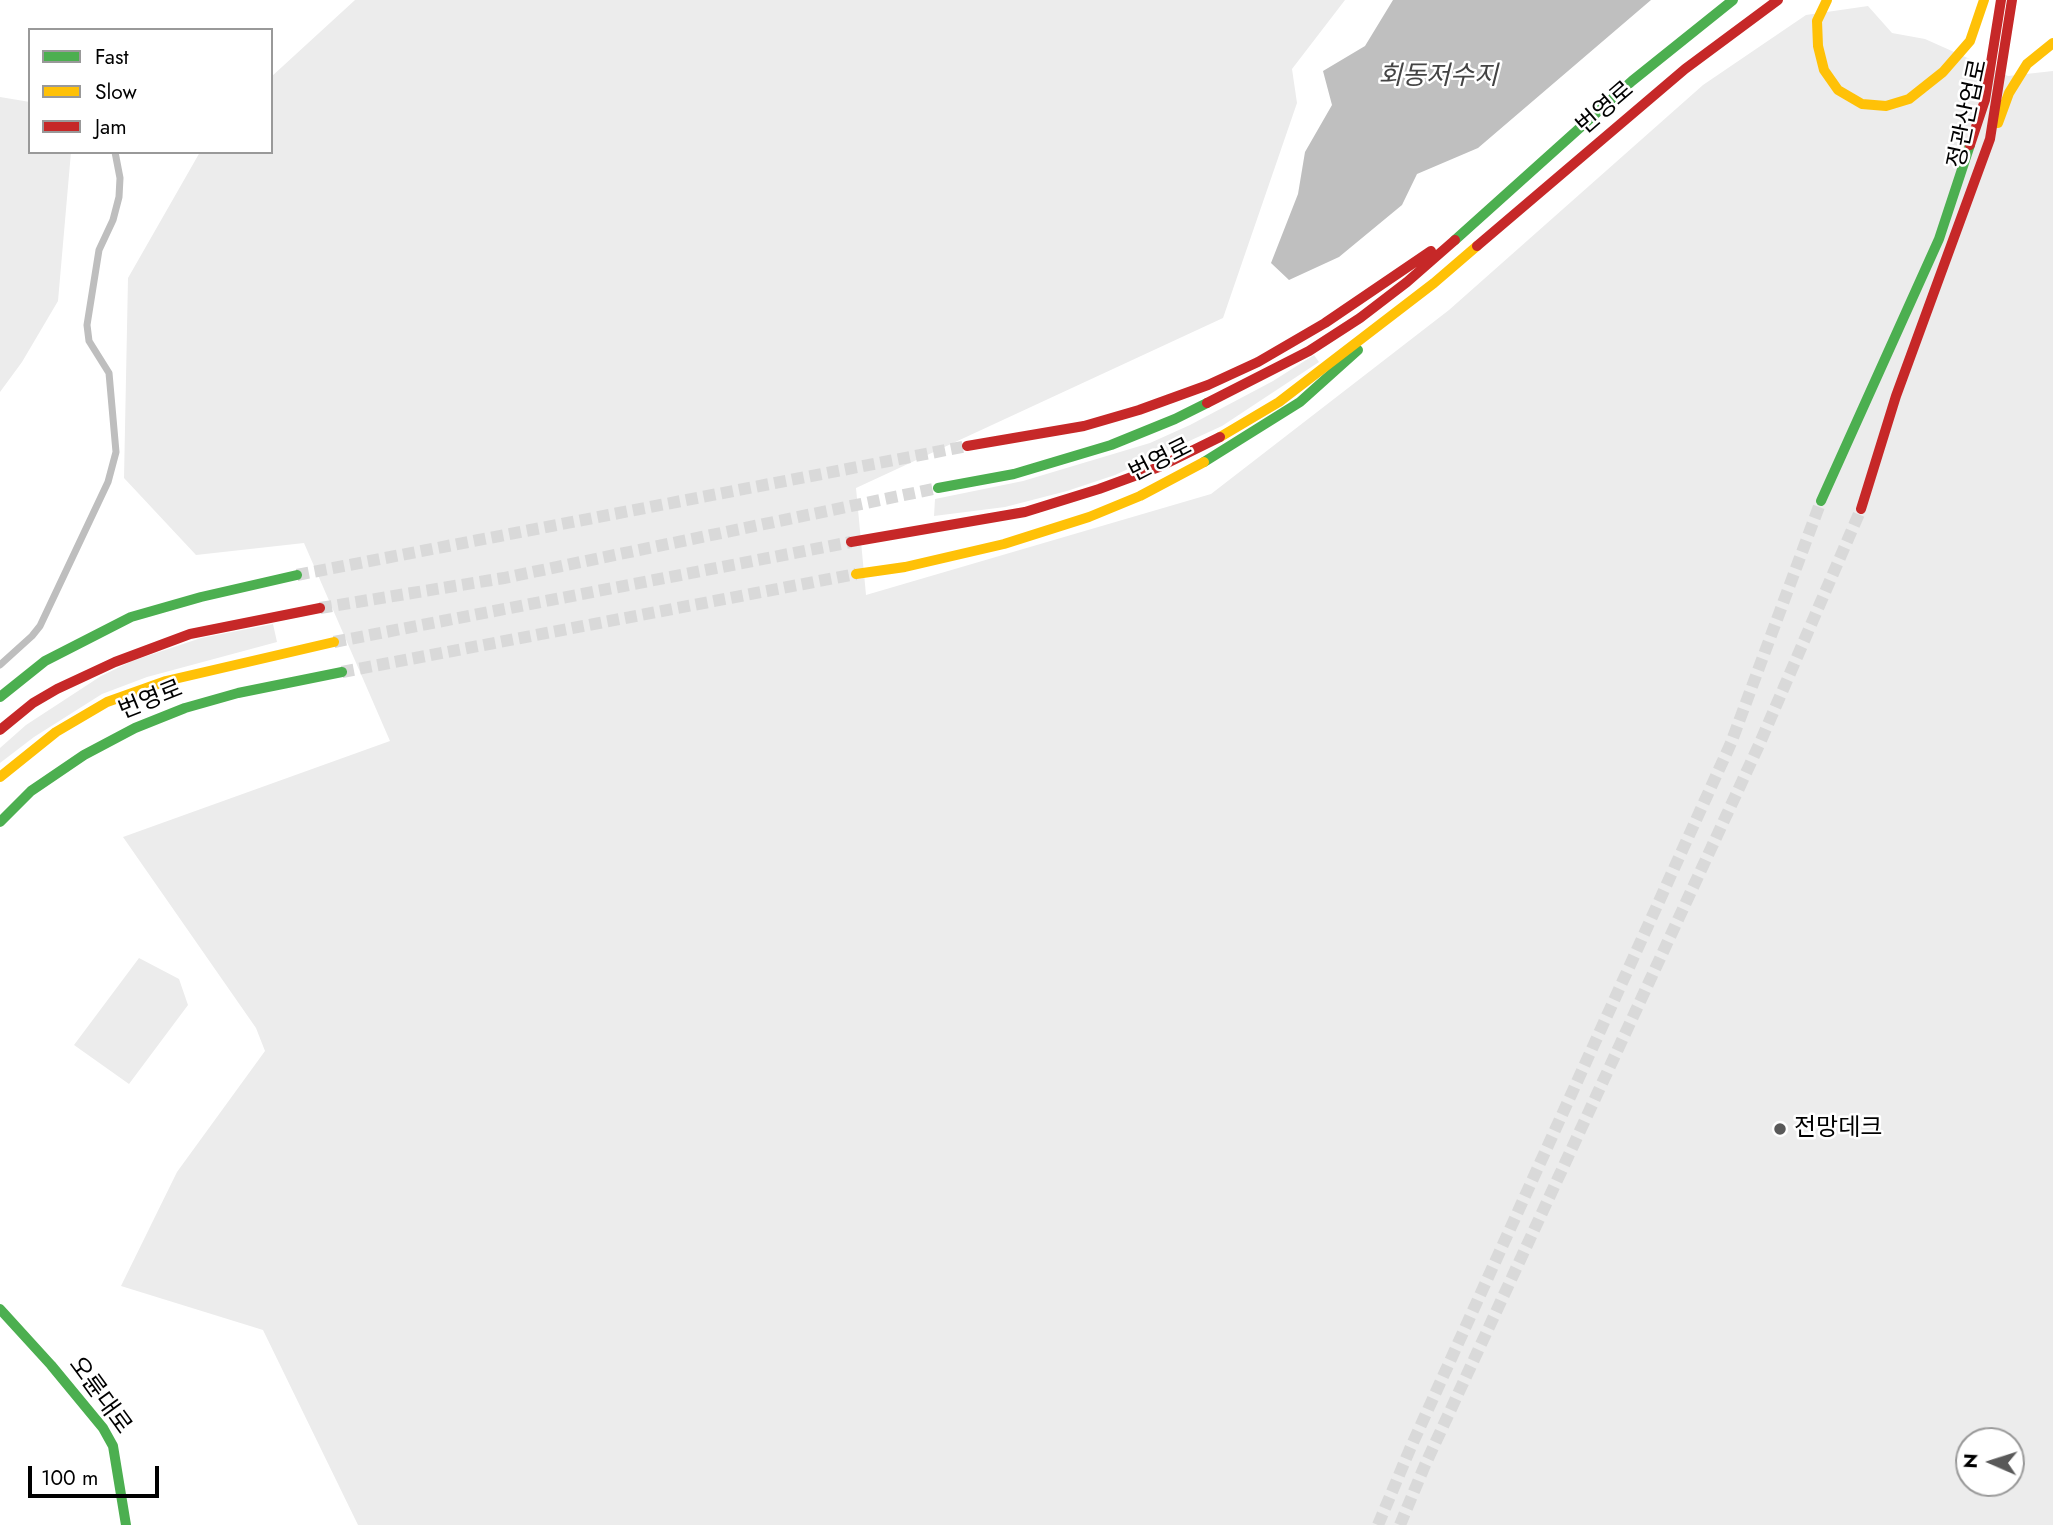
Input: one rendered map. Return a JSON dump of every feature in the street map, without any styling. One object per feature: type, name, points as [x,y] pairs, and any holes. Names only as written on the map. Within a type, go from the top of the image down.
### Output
[{"type":"main road","name":"번영로","points":[[938,488],[1014,474],[1111,445],[1175,419],[1309,351],[1360,318],[1407,282],[1632,81],[1733,0]]},
{"type":"main road","name":"번영로","points":[[856,574],[961,555],[1050,531],[1140,496],[1192,470],[1300,402],[1434,283],[1685,69],[1778,0]]},
{"type":"main road","points":[[1827,0],[1818,21],[1818,46],[1824,70],[1838,90],[1846,95],[1862,104],[1886,106],[1909,99],[1943,72],[1970,41],[1984,0]]},
{"type":"main road","points":[[1992,0],[1992,65]]},
{"type":"main road","name":"정관산업로","points":[[1821,500],[1939,239],[1985,100],[2001,0]]},
{"type":"main road","name":"정관산업로","points":[[1861,509],[1896,396],[1990,139],[2012,0]]},
{"type":"main road","points":[[1990,139],[2009,93],[2027,64],[2053,43]]},
{"type":"main road","name":"번영로","points":[[967,446],[1084,426],[1208,385],[1258,362],[1325,323],[1469,225]]},
{"type":"main road","name":"번영로","points":[[851,542],[1025,512],[1159,467],[1218,438],[1279,402],[1434,283]]},
{"type":"main road","points":[[0,697],[46,661],[131,617],[201,597],[297,575]]},
{"type":"main road","name":"번영로","points":[[0,730],[33,703],[57,689],[128,657],[190,634],[320,608]]},
{"type":"main road","name":"번영로","points":[[0,777],[56,732],[107,702],[166,681],[334,642]]},
{"type":"main road","name":"번영로","points":[[0,822],[31,791],[84,755],[135,728],[185,708],[238,693],[342,672]]},
{"type":"main road","name":"오륜대로","points":[[0,1309],[103,1428],[113,1446],[126,1525]]},
{"type":"street","points":[[0,665],[40,626],[108,482],[116,452],[109,373],[89,341],[86,325],[99,250],[113,220],[119,197],[120,178],[115,154]]},
{"type":"shaded area","points":[[355,0],[1345,0],[1292,69],[1297,103],[1223,318],[856,488],[866,595],[1211,494],[1449,310],[1703,85],[1806,15],[1868,6],[1892,33],[1925,39],[2008,76],[2053,71],[2053,1525],[358,1525],[263,1330],[121,1286],[177,1172],[265,1051],[256,1028],[123,837],[390,741],[304,543],[196,555],[124,478],[128,278],[199,154],[273,154],[273,75]]},
{"type":"shaded area","points":[[0,97],[28,102],[28,154],[71,154],[58,301],[22,362],[0,392]]},
{"type":"shaded area","points":[[1314,355],[1319,362],[1222,426],[1115,475],[1005,507],[934,516],[935,499],[1023,481],[1150,443],[1273,381]]},
{"type":"shaded area","points":[[273,624],[277,642],[147,677],[102,694],[34,737],[0,763],[0,748],[26,725],[101,676],[132,661],[201,638]]},
{"type":"shaded area","points":[[139,958],[179,979],[188,1005],[129,1084],[74,1045]]},
{"type":"water","name":"회동저수지","points":[[1393,0],[1651,0],[1478,148],[1417,174],[1402,205],[1339,257],[1289,280],[1271,263],[1298,194],[1305,152],[1332,105],[1323,71],[1365,46]]},
{"type":"tunnel","points":[[297,575],[967,446]]},
{"type":"tunnel","points":[[320,608],[504,578],[938,488]]},
{"type":"tunnel","points":[[1378,1525],[1410,1449],[1731,743],[1821,501]]},
{"type":"tunnel","points":[[1400,1525],[1425,1465],[1759,745],[1861,509]]},
{"type":"tunnel","points":[[334,642],[851,542]]},
{"type":"tunnel","points":[[342,672],[856,574]]},
{"type":"traffic: fast","points":[[1455,240],[1632,81],[1733,0]]},
{"type":"traffic: fast","points":[[1821,501],[1939,239],[1970,145]]},
{"type":"traffic: fast","points":[[1204,462],[1300,402],[1358,350]]},
{"type":"traffic: fast","points":[[938,488],[1014,474],[1111,445],[1207,403]]},
{"type":"traffic: fast","points":[[0,697],[45,661],[131,617],[201,597],[297,575]]},
{"type":"traffic: fast","points":[[0,822],[31,791],[84,755],[135,728],[185,708],[238,693],[342,672]]},
{"type":"traffic: fast","points":[[0,1309],[103,1428],[113,1446],[126,1525]]},
{"type":"traffic: slow","points":[[1827,0],[1817,21],[1818,46],[1824,70],[1838,90],[1862,104],[1886,106],[1909,99],[1943,72],[1970,41],[1984,0]]},
{"type":"traffic: slow","points":[[1998,123],[2009,93],[2027,64],[2053,43]]},
{"type":"traffic: slow","points":[[1220,437],[1279,402],[1434,283],[1477,246]]},
{"type":"traffic: slow","points":[[856,574],[905,567],[1004,544],[1089,517],[1140,496],[1204,462]]},
{"type":"traffic: slow","points":[[0,777],[56,732],[107,702],[166,681],[334,642]]},
{"type":"traffic: jam","points":[[1477,246],[1685,69],[1778,0]]},
{"type":"traffic: jam","points":[[1970,145],[1985,100],[2001,0]]},
{"type":"traffic: jam","points":[[1861,509],[1896,396],[1990,139],[2012,0]]},
{"type":"traffic: jam","points":[[1207,403],[1309,351],[1360,318],[1455,240]]},
{"type":"traffic: jam","points":[[967,446],[1084,426],[1208,385],[1258,362],[1325,323],[1431,251]]},
{"type":"traffic: jam","points":[[851,542],[1025,512],[1159,467],[1220,437]]},
{"type":"traffic: jam","points":[[0,730],[33,703],[115,662],[190,634],[320,608]]},
{"type":"place","name":"전망데크","points":[[1780,1129]]}]
